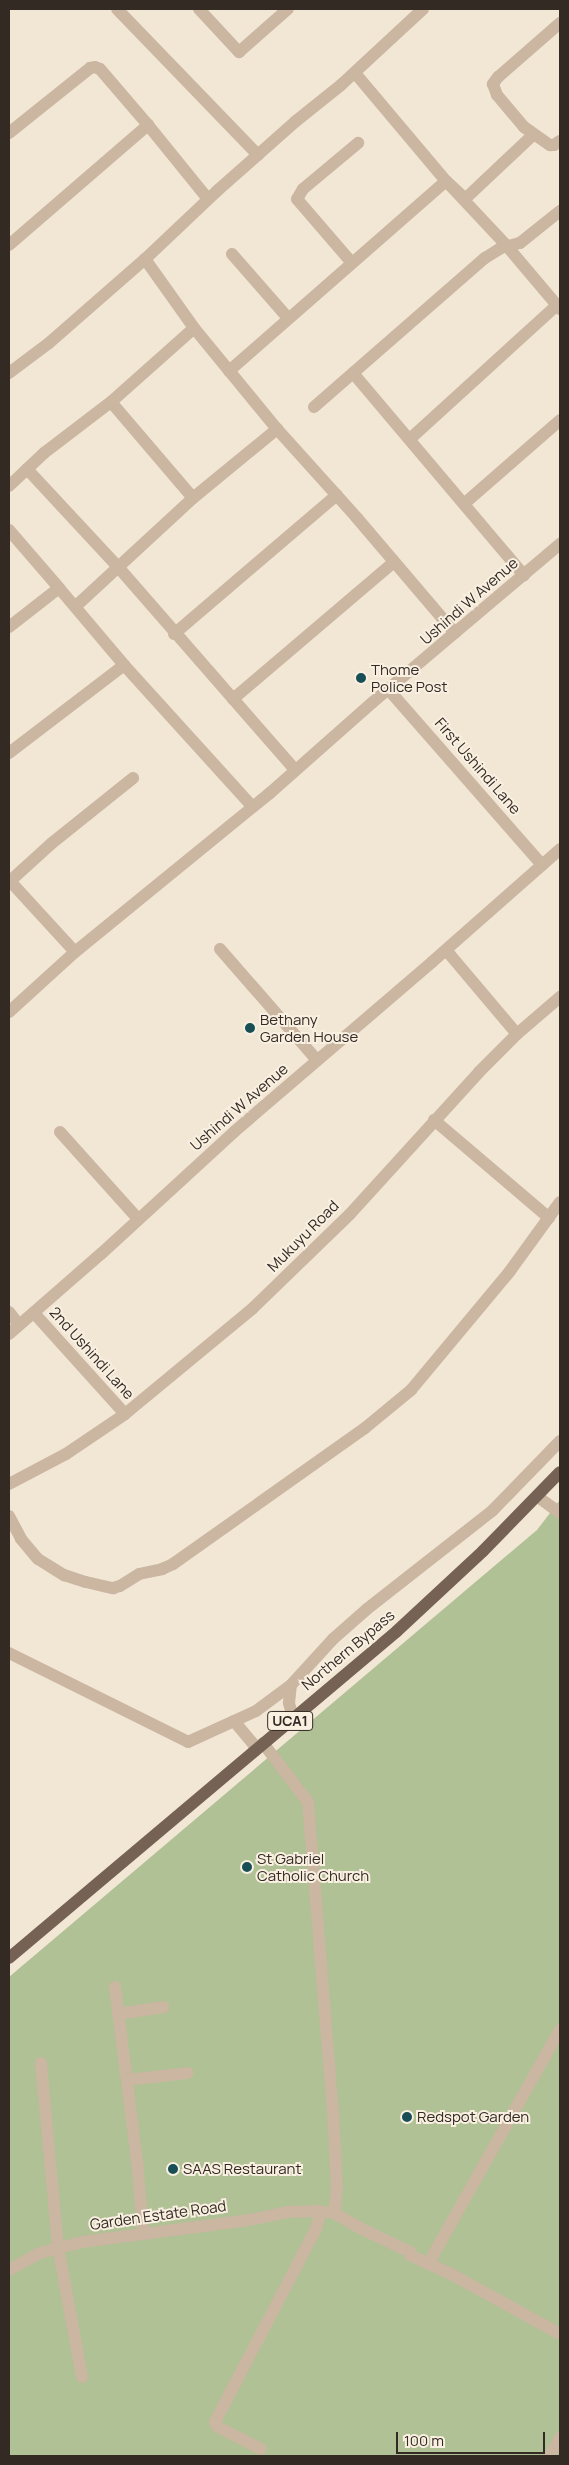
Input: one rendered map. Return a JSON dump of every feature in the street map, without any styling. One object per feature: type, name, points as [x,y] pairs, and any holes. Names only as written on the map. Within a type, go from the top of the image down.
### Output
[{"type":"main road","name":"Northern Bypass","points":[[9,1958],[397,1631],[538,1497],[560,1472]]},
{"type":"street","points":[[117,9],[258,155]]},
{"type":"street","points":[[199,9],[239,52],[288,9]]},
{"type":"street","points":[[9,373],[49,343],[145,259],[208,199],[355,72],[424,9]]},
{"type":"street","points":[[560,23],[494,80],[495,92],[534,135],[552,146],[560,141]]},
{"type":"street","points":[[9,133],[90,68],[95,67],[100,69],[148,125],[208,199]]},
{"type":"street","points":[[355,72],[446,181],[506,245],[559,307],[411,438]]},
{"type":"street","points":[[11,239],[148,125]]},
{"type":"street","points":[[446,181],[465,199],[534,135]]},
{"type":"street","points":[[352,263],[298,199],[303,189],[358,143]]},
{"type":"street","points":[[229,371],[446,181]]},
{"type":"street","points":[[314,407],[485,258],[506,245],[520,243],[560,211]]},
{"type":"street","points":[[232,254],[288,318]]},
{"type":"street","points":[[145,259],[194,328],[277,429],[337,495],[455,633]]},
{"type":"street","points":[[9,486],[59,440],[111,402],[194,328]]},
{"type":"street","points":[[353,373],[411,438],[524,575]]},
{"type":"street","points":[[111,402],[193,498]]},
{"type":"street","points":[[464,503],[560,420]]},
{"type":"street","points":[[76,606],[193,498],[277,429]]},
{"type":"street","points":[[27,469],[118,568],[295,770]]},
{"type":"street","points":[[174,634],[337,495]]},
{"type":"street","points":[[9,530],[76,606],[124,665],[252,806]]},
{"type":"street","name":"Ushindi W Avenue","points":[[9,1012],[75,952],[295,770],[560,544]]},
{"type":"street","points":[[232,699],[394,562]]},
{"type":"street","points":[[9,627],[59,588]]},
{"type":"street","points":[[9,753],[124,665]]},
{"type":"street","name":"First Ushindi Lane","points":[[388,689],[542,865]]},
{"type":"street","points":[[75,952],[10,881],[52,843],[133,778]]},
{"type":"street","name":"Ushindi W Avenue","points":[[9,1334],[317,1060],[446,950],[560,849]]},
{"type":"street","points":[[220,949],[317,1060]]},
{"type":"street","points":[[446,950],[517,1034]]},
{"type":"street","name":"Mukuyu Road","points":[[9,1484],[66,1454],[125,1414],[252,1309],[350,1214],[434,1120],[517,1034],[560,997]]},
{"type":"street","points":[[434,1120],[549,1218]]},
{"type":"street","points":[[60,1132],[138,1219]]},
{"type":"street","points":[[9,1516],[21,1539],[38,1559],[64,1575],[86,1582],[113,1588],[120,1586],[139,1574],[162,1569],[173,1564],[372,1423],[411,1390],[445,1352],[560,1202]]},
{"type":"street","points":[[9,1312],[19,1325]]},
{"type":"street","name":"2nd Ushindi Lane","points":[[34,1313],[125,1414]]},
{"type":"street","points":[[9,1653],[180,1740],[192,1741],[256,1711],[291,1685],[351,1622],[504,1500],[560,1442]]},
{"type":"street","points":[[538,1497],[560,1513]]},
{"type":"street","points":[[504,1500],[520,1514]]},
{"type":"street","points":[[291,1685],[288,1703],[293,1718]]},
{"type":"street","points":[[234,1721],[260,1746],[308,1802],[333,2110],[337,2189],[334,2213]]},
{"type":"street","points":[[115,1987],[138,2170],[142,2233]]},
{"type":"street","points":[[118,2014],[163,2007]]},
{"type":"street","points":[[428,2264],[560,2030]]},
{"type":"street","points":[[40,2063],[58,2247],[82,2378]]},
{"type":"street","points":[[127,2080],[188,2073]]},
{"type":"street","points":[[261,2449],[218,2427],[215,2422],[316,2229],[320,2218],[316,2211]]},
{"type":"street","name":"Garden Estate Road","points":[[9,2270],[40,2253],[58,2247],[142,2233],[250,2220],[288,2212],[316,2211],[334,2213],[358,2228],[410,2252],[410,2255],[560,2334]]},
{"type":"street","points":[[550,2456],[560,2438]]},
{"type":"green space","points":[[560,1500],[560,2456],[9,2456],[9,1977],[537,1530]]},
{"type":"place","name":"Thome Police Post","points":[[361,678]]},
{"type":"place","name":"Bethany Garden House","points":[[250,1028]]},
{"type":"place","name":"St Gabriel Catholic Church","points":[[247,1867]]},
{"type":"place","name":"Redspot Garden","points":[[407,2117]]},
{"type":"place","name":"SAAS Restaurant","points":[[173,2169]]}]
